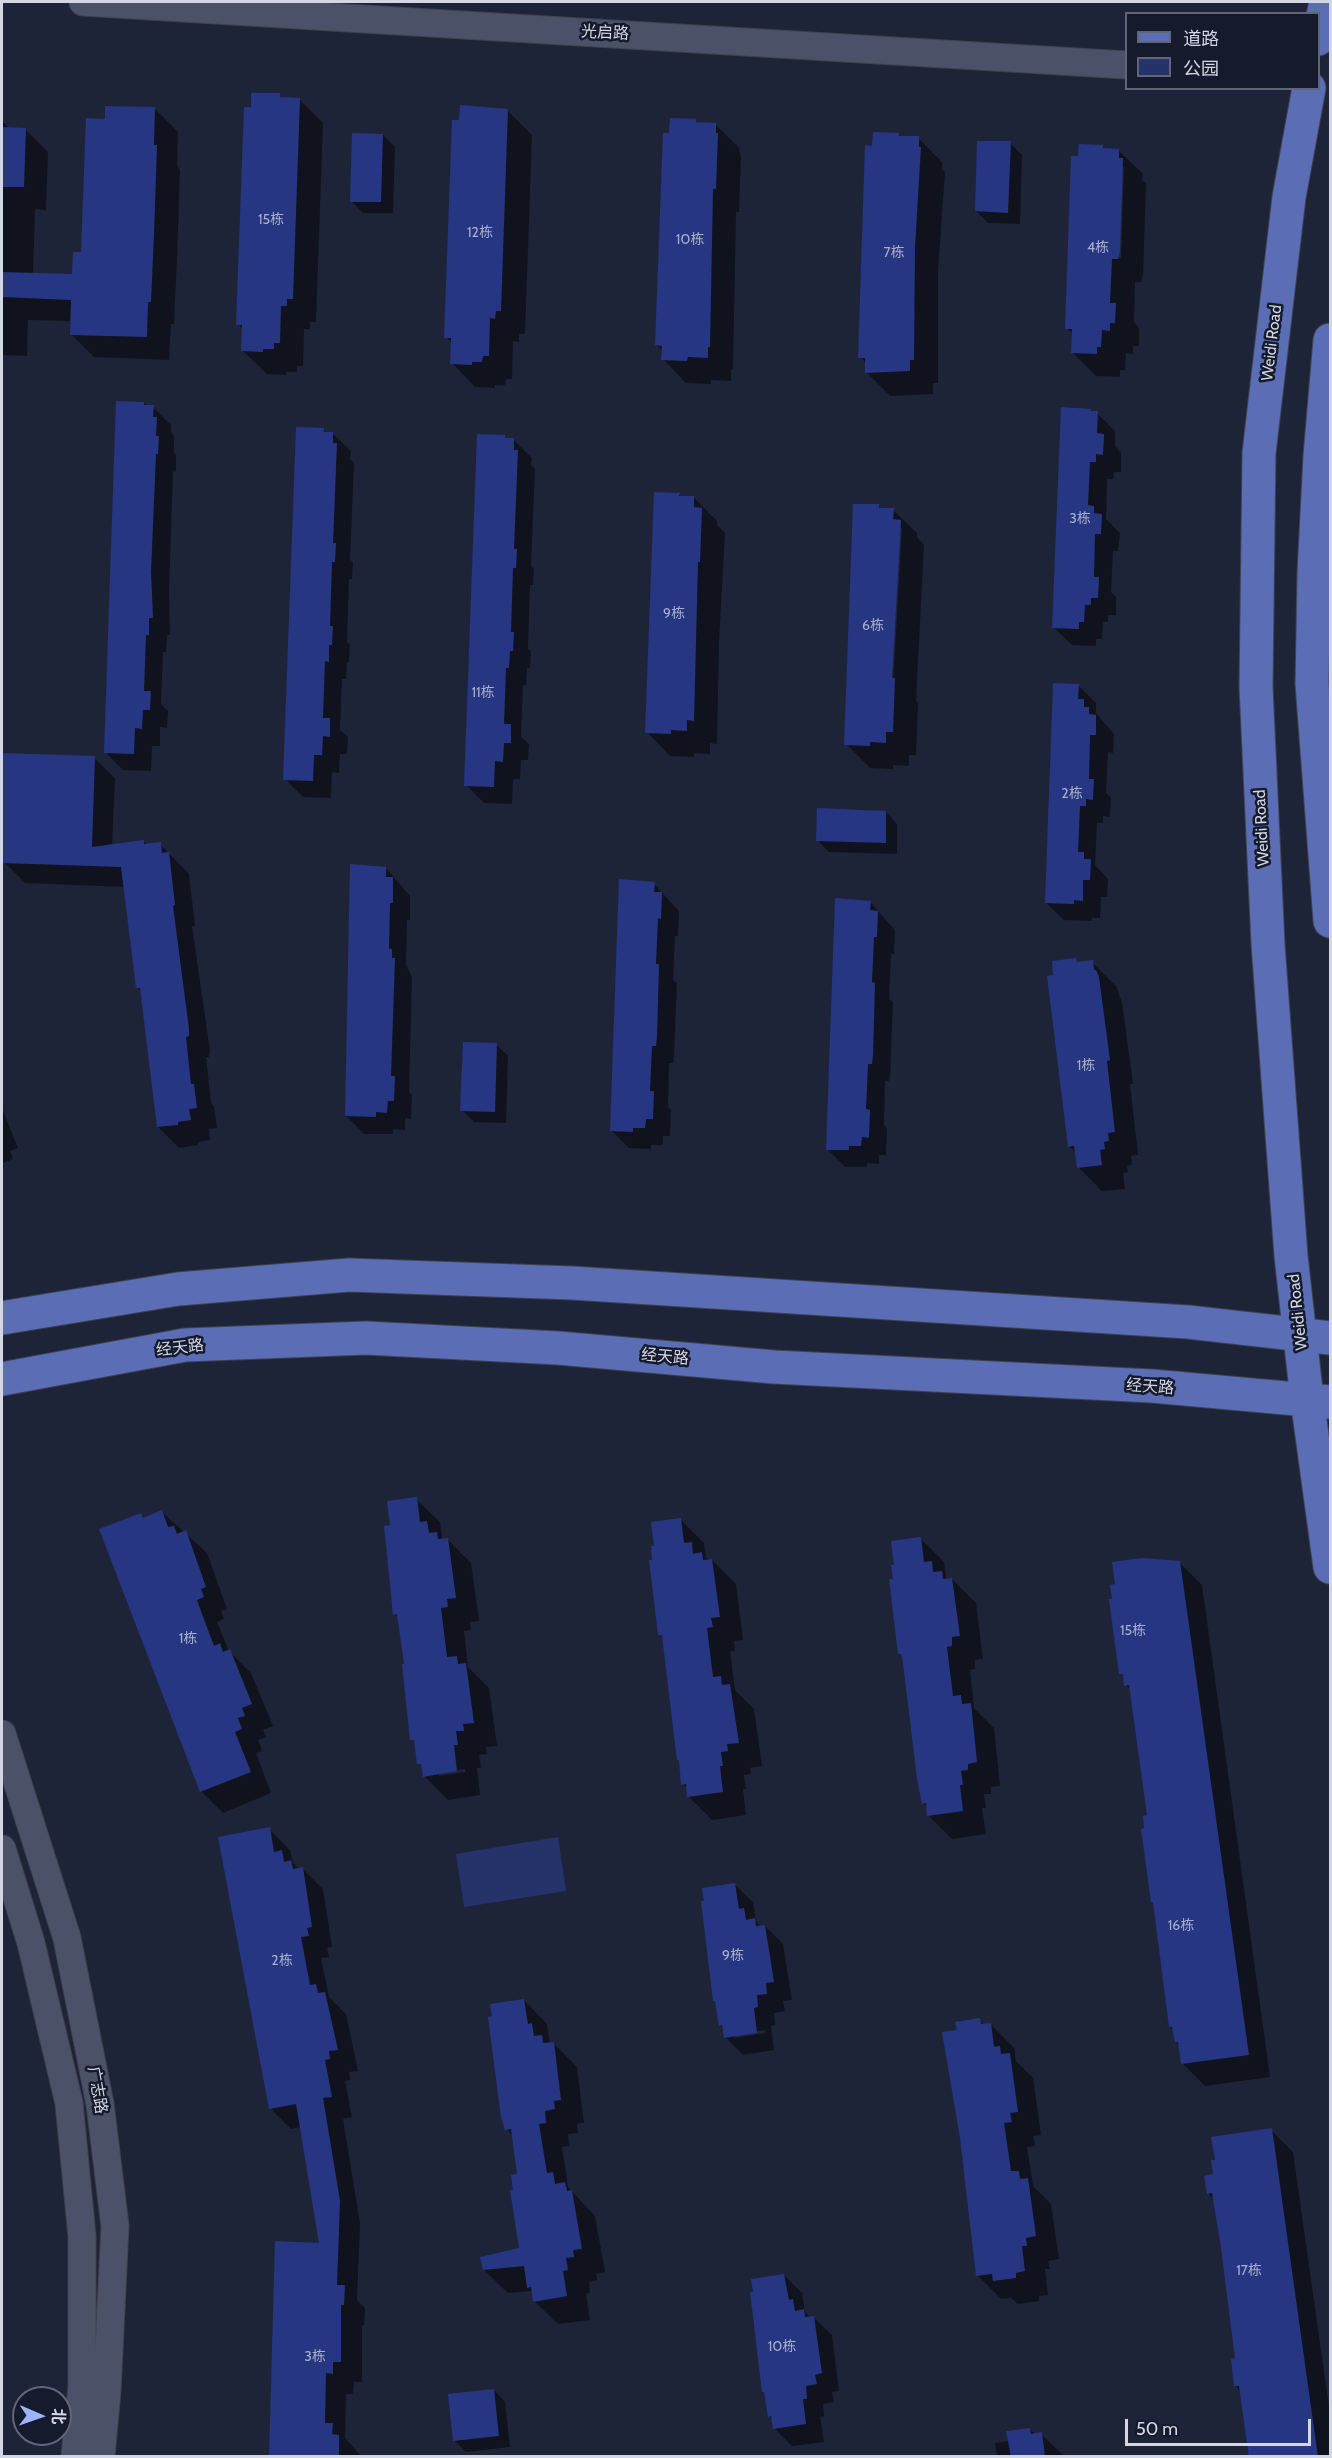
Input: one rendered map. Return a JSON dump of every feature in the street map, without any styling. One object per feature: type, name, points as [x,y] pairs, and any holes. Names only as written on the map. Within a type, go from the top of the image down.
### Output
[{"type":"main road","points":[[1320,30],[1326,2]]},
{"type":"main road","name":"Weidi Road","points":[[1309,90],[1289,197],[1259,453],[1256,675],[1268,944],[1291,1256],[1315,1335],[1330,1567]]},
{"type":"main road","points":[[1330,340],[1320,456],[1314,572],[1312,684],[1330,921]]},
{"type":"main road","points":[[2,1318],[178,1289],[349,1275],[596,1285],[1188,1322],[1315,1335]]},
{"type":"main road","name":"经天路","points":[[2,1379],[185,1345],[366,1338],[558,1348],[774,1367],[1152,1386],[1318,1401]]},
{"type":"street","name":"光启路","points":[[83,2],[1125,65]]},
{"type":"street","name":"广志路","points":[[2,1734],[68,1938],[100,2104],[115,2226],[107,2391],[101,2457]]},
{"type":"street","name":"广志路","points":[[2,1849],[31,1943],[69,2103],[82,2236],[82,2386],[75,2457]]},
{"type":"green space","points":[[558,1837],[566,1891],[464,1907],[456,1854]]},
{"type":"building","points":[[251,93],[280,93],[280,97],[300,98],[293,299],[287,299],[287,306],[281,306],[280,343],[274,343],[274,349],[263,349],[263,352],[241,351],[242,325],[236,325],[244,107],[251,107]]},
{"type":"building","points":[[460,105],[508,109],[501,311],[496,311],[495,319],[490,318],[489,356],[483,356],[482,362],[472,362],[472,365],[450,364],[451,338],[444,338],[452,120],[459,120]]},
{"type":"building","points":[[105,106],[155,107],[154,145],[157,145],[154,234],[147,337],[70,335],[71,300],[2,297],[2,272],[72,274],[73,252],[81,252],[86,118],[105,119]]},
{"type":"building","points":[[670,118],[696,119],[696,122],[716,123],[716,133],[718,133],[716,189],[713,189],[710,347],[708,347],[708,358],[688,357],[687,361],[661,360],[662,346],[655,345],[663,133],[669,133]]},
{"type":"building","points":[[2,127],[26,128],[24,187],[2,187]]},
{"type":"building","points":[[873,132],[919,136],[919,147],[921,147],[915,247],[914,360],[910,360],[910,371],[865,373],[865,358],[858,358],[865,145],[872,146]]},
{"type":"building","points":[[352,133],[383,134],[381,202],[350,202]]},
{"type":"building","points":[[977,141],[1011,141],[1008,213],[975,211]]},
{"type":"building","points":[[1079,144],[1103,145],[1103,148],[1119,149],[1119,158],[1123,158],[1120,251],[1118,259],[1112,259],[1110,303],[1116,303],[1115,323],[1110,323],[1110,331],[1102,330],[1101,347],[1097,347],[1097,354],[1071,353],[1072,329],[1065,329],[1071,156],[1078,156]]},
{"type":"building","points":[[116,401],[144,402],[144,405],[154,405],[153,417],[157,417],[156,436],[159,436],[158,454],[156,454],[151,572],[153,618],[149,618],[149,635],[146,635],[144,691],[151,691],[150,710],[143,710],[142,729],[135,728],[134,754],[104,753]]},
{"type":"building","points":[[1061,407],[1098,411],[1097,433],[1104,434],[1103,455],[1096,454],[1096,462],[1090,462],[1088,505],[1094,506],[1094,513],[1102,514],[1101,534],[1095,534],[1094,577],[1099,577],[1098,598],[1091,598],[1091,605],[1085,605],[1084,622],[1079,622],[1079,629],[1052,628]]},
{"type":"building","points":[[296,427],[324,428],[324,432],[333,432],[333,443],[337,443],[333,543],[336,543],[335,562],[332,562],[330,626],[333,626],[332,645],[329,645],[329,662],[325,661],[323,718],[330,718],[330,737],[323,736],[322,755],[314,755],[313,781],[283,780]]},
{"type":"building","points":[[477,434],[505,435],[505,438],[514,438],[514,450],[518,450],[514,549],[517,549],[516,568],[513,568],[511,632],[514,632],[513,651],[510,651],[509,668],[506,668],[504,724],[511,724],[511,743],[504,743],[503,762],[495,761],[494,787],[464,786]]},
{"type":"building","points":[[654,492],[694,496],[694,507],[702,508],[700,562],[698,562],[694,721],[687,720],[687,731],[671,730],[671,734],[645,733]]},
{"type":"building","points":[[853,504],[879,504],[879,508],[894,508],[893,519],[901,520],[892,678],[895,678],[893,732],[886,732],[886,743],[870,742],[870,746],[844,745]]},
{"type":"building","points":[[1053,683],[1079,684],[1078,699],[1084,699],[1084,707],[1089,707],[1089,714],[1096,715],[1096,735],[1090,735],[1089,779],[1094,779],[1093,800],[1086,799],[1086,806],[1080,806],[1078,852],[1084,852],[1084,859],[1091,859],[1090,880],[1083,880],[1083,901],[1074,900],[1074,904],[1045,903]]},
{"type":"building","points":[[2,753],[95,756],[92,847],[144,840],[144,844],[161,842],[162,853],[169,852],[175,905],[173,906],[189,1029],[189,1036],[186,1037],[191,1084],[194,1084],[197,1108],[189,1109],[191,1120],[178,1122],[178,1125],[157,1127],[140,988],[136,988],[121,867],[2,863]]},
{"type":"building","points":[[817,808],[886,811],[886,843],[816,841]]},
{"type":"building","points":[[350,864],[386,867],[386,877],[393,877],[389,949],[392,949],[392,958],[395,958],[391,1076],[395,1076],[394,1101],[388,1101],[387,1113],[376,1112],[376,1117],[345,1116]]},
{"type":"building","points":[[619,879],[655,882],[654,892],[662,892],[661,919],[658,918],[656,964],[659,964],[657,1037],[656,1046],[652,1046],[650,1091],[654,1091],[653,1119],[646,1119],[645,1128],[633,1128],[633,1132],[610,1131]]},
{"type":"building","points":[[835,898],[871,901],[870,910],[878,911],[872,982],[875,983],[873,1056],[872,1064],[868,1064],[866,1109],[870,1110],[869,1138],[862,1137],[861,1146],[849,1146],[849,1150],[826,1150]]},
{"type":"building","points":[[1076,958],[1077,962],[1093,960],[1094,970],[1099,977],[1110,1060],[1107,1061],[1115,1132],[1108,1133],[1109,1141],[1104,1142],[1105,1149],[1100,1150],[1102,1165],[1077,1168],[1074,1146],[1068,1147],[1047,976],[1053,975],[1052,961]]},
{"type":"building","points":[[463,1042],[497,1043],[495,1112],[460,1111]]},
{"type":"building","points":[[417,1497],[420,1522],[427,1521],[429,1533],[437,1532],[438,1539],[448,1538],[456,1598],[447,1599],[448,1607],[441,1608],[447,1657],[457,1656],[458,1664],[466,1663],[474,1723],[463,1724],[464,1731],[456,1731],[458,1745],[454,1745],[457,1771],[423,1777],[421,1764],[417,1764],[414,1740],[410,1740],[402,1664],[404,1664],[397,1614],[393,1615],[384,1526],[390,1525],[387,1501]]},
{"type":"building","points":[[162,1510],[168,1527],[174,1526],[177,1534],[186,1530],[206,1587],[201,1589],[204,1597],[197,1600],[214,1646],[220,1643],[223,1652],[230,1649],[252,1704],[242,1708],[245,1716],[238,1718],[242,1729],[235,1732],[251,1772],[200,1792],[99,1529],[141,1513],[143,1518]]},
{"type":"building","points":[[681,1518],[684,1543],[692,1542],[693,1554],[702,1552],[703,1560],[712,1559],[720,1617],[711,1618],[713,1627],[707,1628],[713,1677],[721,1676],[722,1685],[730,1684],[739,1743],[727,1744],[728,1751],[721,1752],[723,1792],[687,1797],[686,1784],[681,1785],[662,1635],[658,1635],[649,1560],[652,1560],[651,1546],[654,1546],[651,1522]]},
{"type":"building","points":[[921,1537],[924,1562],[932,1561],[933,1572],[942,1571],[943,1579],[952,1578],[960,1636],[952,1637],[952,1646],[947,1647],[953,1696],[961,1695],[962,1704],[971,1703],[977,1762],[968,1764],[968,1770],[961,1771],[963,1811],[927,1816],[926,1803],[922,1804],[917,1779],[903,1663],[901,1654],[898,1654],[889,1579],[893,1579],[891,1565],[894,1565],[891,1541]]},
{"type":"building","points":[[1142,1558],[1180,1561],[1249,2055],[1181,2064],[1178,2042],[1175,2042],[1172,2027],[1169,2027],[1141,1829],[1144,1828],[1143,1816],[1147,1815],[1129,1685],[1124,1686],[1123,1674],[1119,1674],[1109,1599],[1112,1599],[1110,1585],[1115,1584],[1112,1562]]},
{"type":"building","points":[[270,1827],[274,1852],[282,1850],[284,1862],[291,1860],[293,1869],[303,1867],[312,1927],[307,1928],[309,1936],[301,1937],[310,1985],[316,1984],[318,1993],[325,1992],[338,2050],[329,2051],[330,2059],[325,2060],[332,2097],[323,2098],[340,2201],[337,2285],[345,2285],[344,2305],[341,2305],[341,2362],[333,2362],[333,2374],[326,2373],[325,2423],[333,2423],[332,2434],[339,2435],[339,2457],[269,2457],[275,2241],[319,2243],[296,2104],[269,2109],[218,1837]]},
{"type":"building","points":[[735,1883],[739,1909],[744,1908],[746,1920],[755,1918],[756,1926],[765,1925],[774,1982],[766,1983],[767,1994],[757,1995],[758,2007],[754,2008],[757,2033],[724,2038],[722,2025],[719,2026],[715,2001],[713,2001],[701,1901],[704,1901],[702,1888]]},
{"type":"building","points":[[524,1999],[528,2024],[532,2023],[534,2036],[542,2035],[543,2043],[554,2042],[561,2100],[554,2101],[555,2109],[545,2111],[546,2123],[539,2124],[547,2173],[553,2172],[555,2184],[565,2182],[567,2191],[572,2190],[582,2249],[573,2250],[574,2257],[566,2258],[568,2270],[563,2271],[567,2296],[533,2302],[531,2287],[527,2288],[524,2266],[483,2270],[480,2257],[519,2248],[510,2190],[513,2190],[511,2175],[517,2174],[511,2129],[505,2130],[501,2117],[488,2017],[492,2016],[490,2004]]},
{"type":"building","points":[[980,2018],[981,2024],[991,2023],[994,2047],[1000,2046],[1001,2054],[1010,2053],[1018,2112],[1010,2113],[1012,2122],[1004,2123],[1011,2171],[1019,2171],[1020,2179],[1028,2178],[1036,2236],[1026,2238],[1027,2246],[1022,2246],[1025,2271],[1016,2273],[1016,2278],[993,2281],[992,2274],[976,2276],[960,2138],[942,2032],[957,2030],[955,2022]]},
{"type":"building","points":[[1272,2128],[1318,2457],[1249,2457],[1239,2386],[1234,2386],[1231,2359],[1235,2358],[1221,2248],[1212,2193],[1207,2194],[1204,2176],[1213,2174],[1211,2160],[1215,2160],[1211,2137]]},
{"type":"building","points":[[784,2274],[789,2300],[793,2299],[795,2311],[804,2309],[805,2317],[814,2316],[822,2373],[815,2375],[817,2384],[806,2386],[807,2399],[803,2399],[806,2424],[773,2429],[771,2416],[768,2417],[764,2392],[762,2392],[750,2292],[753,2292],[751,2279]]},
{"type":"building","points":[[494,2389],[499,2436],[453,2441],[448,2394]]},
{"type":"building","points":[[1030,2428],[1031,2434],[1042,2432],[1045,2457],[1011,2457],[1006,2431]]}]
